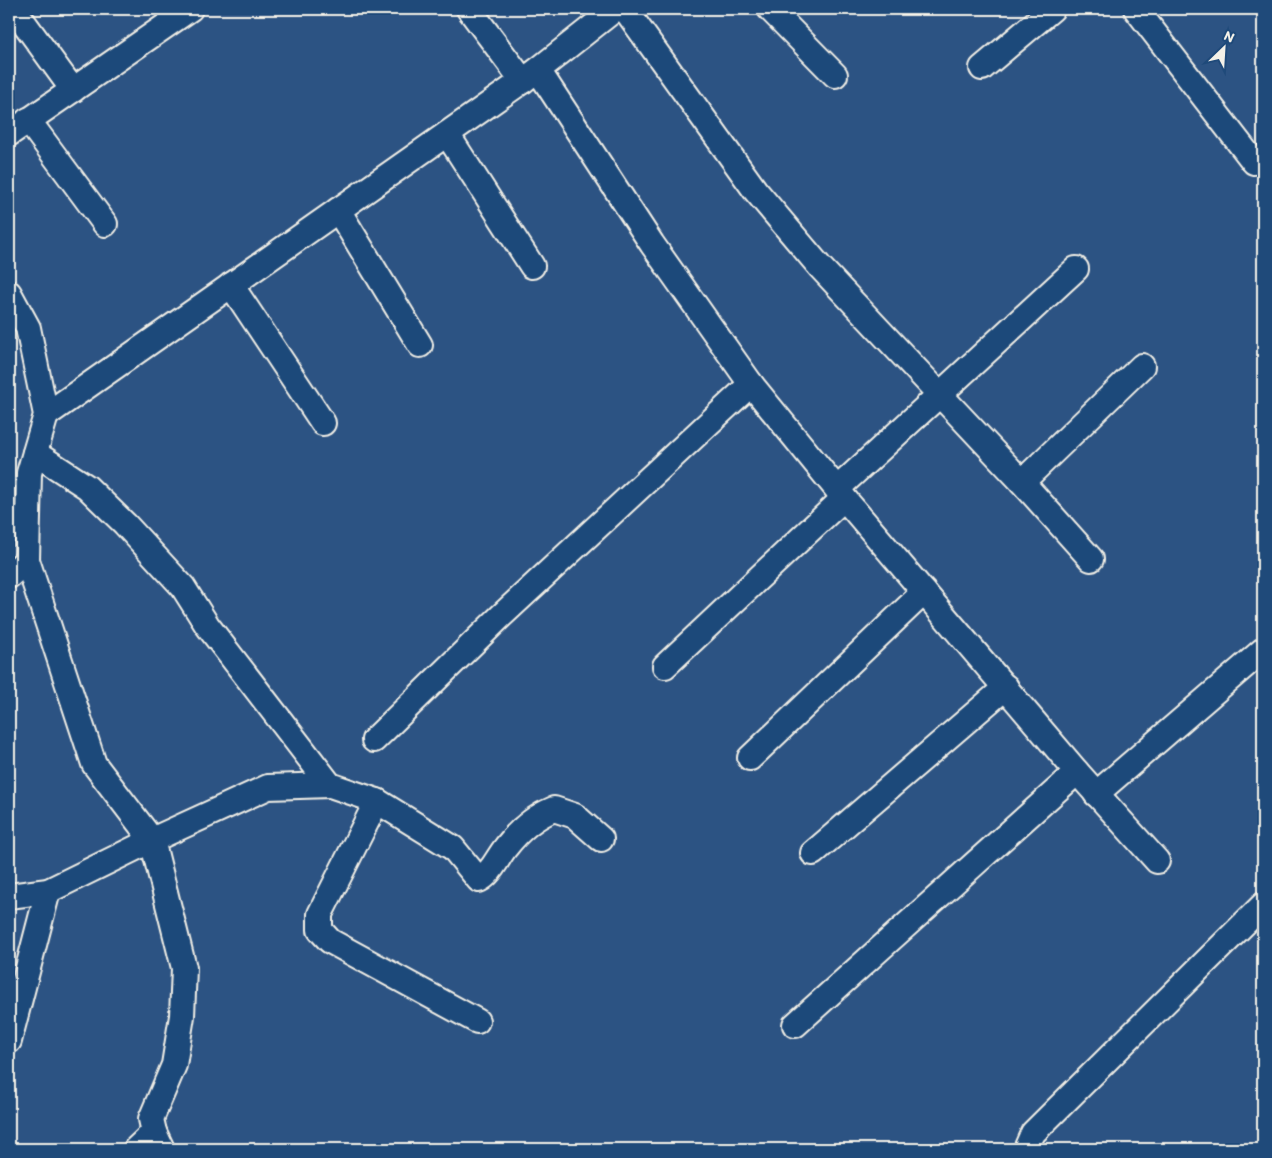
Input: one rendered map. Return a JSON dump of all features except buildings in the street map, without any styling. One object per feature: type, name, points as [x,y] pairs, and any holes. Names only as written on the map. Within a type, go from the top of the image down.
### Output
[{"type":"street","points":[[14,9],[73,90]]},
{"type":"street","points":[[9,134],[190,9]]},
{"type":"street","points":[[468,9],[531,75],[751,384],[841,494],[1077,772],[1157,861]]},
{"type":"street","points":[[46,415],[531,75],[615,9]]},
{"type":"street","points":[[624,9],[754,190],[820,267],[940,393],[1091,559]]},
{"type":"street","points":[[770,9],[834,75]]},
{"type":"street","points":[[982,68],[1052,9]]},
{"type":"street","points":[[1136,9],[1254,162]]},
{"type":"street","points":[[28,120],[104,224]]},
{"type":"street","points":[[447,134],[532,266]]},
{"type":"street","points":[[338,210],[420,345]]},
{"type":"street","points":[[665,666],[841,494],[940,393],[1076,269]]},
{"type":"street","points":[[231,285],[323,423]]},
{"type":"street","points":[[9,293],[28,328],[46,415],[29,474],[28,560],[94,764],[152,840],[184,968],[182,1016],[174,1066],[151,1118],[158,1141],[136,1149]]},
{"type":"street","points":[[1022,482],[1142,366]]},
{"type":"street","points":[[374,740],[501,616],[751,384]]},
{"type":"street","points":[[35,453],[87,487],[125,524],[183,587],[207,625],[330,785]]},
{"type":"street","points":[[9,576],[28,560]]},
{"type":"street","points":[[750,758],[924,592]]},
{"type":"street","points":[[1096,794],[1263,650]]},
{"type":"street","points":[[814,854],[1006,687]]},
{"type":"street","points":[[795,1024],[1077,772]]},
{"type":"street","points":[[9,896],[48,891],[152,840],[268,788],[330,785],[377,801],[453,848],[480,880],[486,877],[507,846],[535,817],[554,809],[575,816],[601,839]]},
{"type":"street","points":[[377,801],[320,914],[320,930],[330,941],[478,1021]]},
{"type":"street","points":[[9,1042],[48,891]]},
{"type":"street","points":[[1026,1149],[1033,1133],[1263,905]]}]
